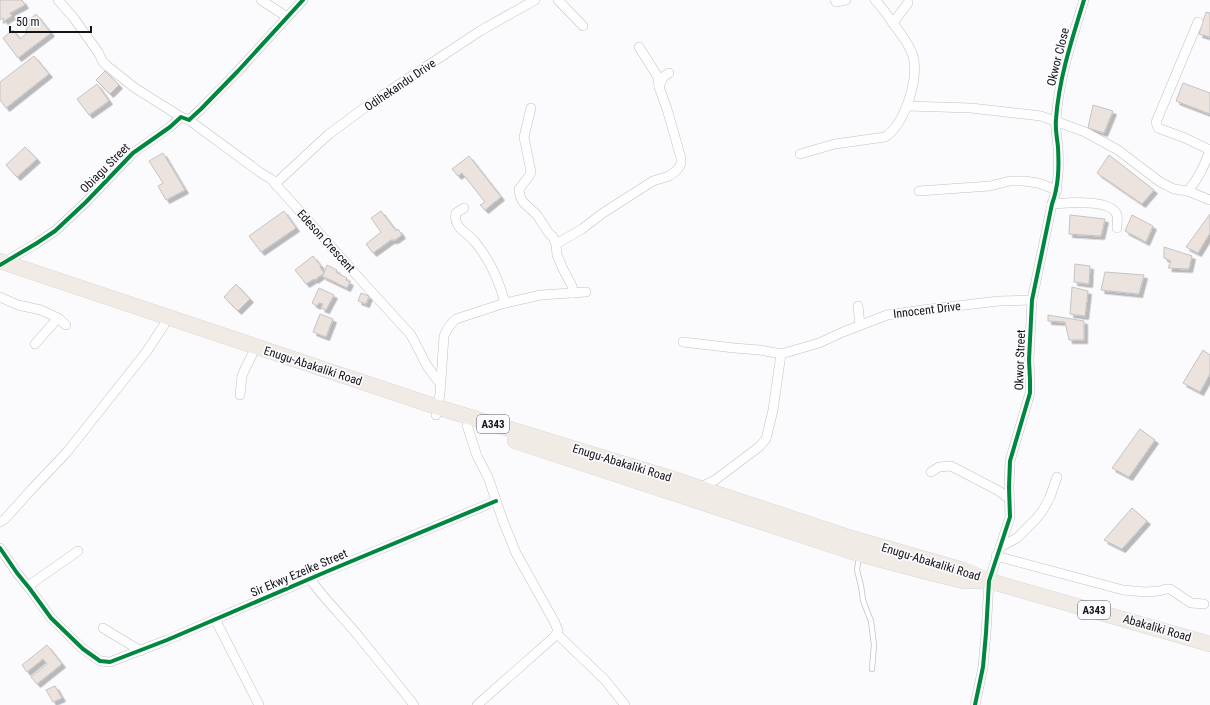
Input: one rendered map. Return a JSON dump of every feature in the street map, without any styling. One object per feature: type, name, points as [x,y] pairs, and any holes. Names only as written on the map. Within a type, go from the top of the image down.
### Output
[{"type":"highway","name":"Enugu-Abakaliki Road","points":[[1,265],[164,325],[252,355],[436,411],[670,478],[851,538],[963,570],[989,580]]},
{"type":"highway","name":"Enugu-Abakaliki Road","points":[[1,265],[436,411],[467,425],[859,554],[964,581],[989,580]]},
{"type":"highway","name":"Abakaliki Road","points":[[989,580],[1205,642]]},
{"type":"street","name":"Edeson Crescent","points":[[58,0],[74,17],[106,66],[136,88],[185,119],[271,179],[411,335],[427,366],[441,385]]},
{"type":"street","points":[[261,0],[287,17]]},
{"type":"street","name":"Obiagu Street","points":[[1,265],[55,231],[86,202],[133,153],[201,109],[303,0]]},
{"type":"street","name":"Odihekandu Drive","points":[[275,184],[329,134],[374,101],[480,31],[535,0]]},
{"type":"street","points":[[558,0],[583,26]]},
{"type":"street","points":[[835,0],[836,2],[846,0]]},
{"type":"street","points":[[800,154],[835,144],[885,137],[891,133],[902,118],[907,106],[912,85],[914,65],[913,56],[906,40],[882,7],[875,0]]},
{"type":"street","name":"Okwor Close","points":[[1059,161],[1056,120],[1059,92],[1065,65],[1084,0]]},
{"type":"street","points":[[893,23],[908,3]]},
{"type":"street","points":[[1188,191],[1203,169],[1210,150],[1186,138],[1158,128],[1156,122],[1198,22]]},
{"type":"street","points":[[556,244],[582,229],[603,213],[653,181],[670,176],[680,166],[681,162],[667,109],[659,87],[658,77],[640,47]]},
{"type":"street","points":[[659,87],[663,77],[669,73]]},
{"type":"street","points":[[907,106],[971,108],[1041,116],[1056,120],[1085,132],[1118,150],[1167,186],[1174,189],[1188,191],[1210,200]]},
{"type":"street","points":[[531,108],[531,114],[524,136],[531,172],[519,189],[519,193],[523,202],[537,215],[553,237],[556,244],[557,255],[574,293]]},
{"type":"street","name":"Okwor Street","points":[[976,705],[983,667],[989,580],[1010,517],[1010,462],[1030,393],[1029,360],[1032,300],[1052,204],[1057,190],[1059,161]]},
{"type":"street","points":[[919,191],[990,186],[1010,181],[1038,183],[1057,190]]},
{"type":"street","points":[[1052,204],[1087,202],[1111,207],[1117,214],[1117,228]]},
{"type":"street","points":[[464,208],[456,213],[455,219],[457,226],[468,234],[475,242],[492,267],[505,303]]},
{"type":"street","points":[[436,411],[441,385],[444,336],[447,329],[456,319],[505,303],[540,295],[586,292]]},
{"type":"street","points":[[0,297],[18,305],[41,310],[58,318],[66,325]]},
{"type":"street","name":"Innocent Drive","points":[[781,354],[819,343],[887,315],[999,301],[1032,300]]},
{"type":"street","points":[[858,306],[860,325]]},
{"type":"street","points":[[35,344],[58,318]]},
{"type":"street","points":[[0,522],[5,519],[30,490],[67,452],[147,351],[164,325]]},
{"type":"street","points":[[683,342],[760,350],[781,354],[773,410],[766,439],[759,447],[714,480],[699,488],[687,497]]},
{"type":"street","points":[[240,395],[242,376],[252,355]]},
{"type":"street","points":[[467,425],[477,456],[488,477],[503,522],[516,553],[554,623],[558,631],[557,634],[606,680],[625,705]]},
{"type":"street","points":[[931,472],[939,467],[951,466],[999,491],[1009,499]]},
{"type":"street","points":[[1000,547],[1017,538],[1036,519],[1050,497],[1057,477]]},
{"type":"street","name":"Sir Ekwy Ezeike Street","points":[[28,586],[51,618],[72,639],[100,661],[110,662],[141,651],[496,501]]},
{"type":"street","points":[[0,548],[28,586],[78,551]]},
{"type":"street","points":[[996,556],[1123,590],[1145,592],[1170,589],[1191,603],[1204,604]]},
{"type":"street","points":[[310,579],[414,705]]},
{"type":"street","points":[[215,619],[259,705]]},
{"type":"street","points":[[103,628],[141,651]]},
{"type":"street","points":[[477,705],[557,634]]},
{"type":"lane","points":[[859,554],[858,570],[863,600],[871,620],[874,645],[872,669]]},
{"type":"building","points":[[0,0],[22,0],[25,5],[10,13],[12,16],[4,21],[3,18],[0,20]]},
{"type":"building","points":[[1206,12],[1210,13],[1210,37],[1199,34]]},
{"type":"building","points":[[36,14],[51,33],[18,58],[3,38],[13,30],[20,39],[27,33],[26,29],[30,26],[29,24],[31,22],[29,20]]},
{"type":"building","points":[[34,56],[49,74],[6,108],[0,100],[0,82]]},
{"type":"building","points":[[105,71],[119,85],[110,94],[96,80]]},
{"type":"building","points":[[1183,83],[1210,93],[1210,114],[1176,101]]},
{"type":"building","points":[[97,84],[109,101],[89,115],[77,99]]},
{"type":"building","points":[[1093,105],[1113,111],[1104,133],[1088,128]]},
{"type":"building","points":[[25,147],[37,159],[17,177],[6,165]]},
{"type":"building","points":[[163,153],[185,190],[166,200],[158,186],[163,183],[149,161]]},
{"type":"building","points":[[1109,155],[1154,190],[1142,204],[1097,173]]},
{"type":"building","points":[[469,156],[501,197],[485,210],[480,205],[485,202],[462,173],[458,176],[452,169]]},
{"type":"building","points":[[284,211],[296,228],[261,252],[249,236]]},
{"type":"building","points":[[381,211],[396,231],[398,229],[402,235],[395,240],[391,240],[373,253],[366,244],[381,232],[371,218]]},
{"type":"building","points":[[1210,214],[1210,233],[1198,253],[1186,247]]},
{"type":"building","points":[[1070,215],[1105,219],[1101,236],[1069,234]]},
{"type":"building","points":[[1132,215],[1153,226],[1146,242],[1125,231]]},
{"type":"building","points":[[1164,247],[1192,256],[1189,269],[1168,268],[1171,261],[1164,258]]},
{"type":"building","points":[[313,256],[321,266],[320,267],[324,273],[315,280],[314,279],[306,284],[295,270]]},
{"type":"building","points":[[1075,264],[1090,266],[1089,284],[1074,282]]},
{"type":"building","points":[[327,265],[337,270],[336,272],[347,278],[346,280],[350,282],[347,288],[322,276]]},
{"type":"building","points":[[1105,272],[1144,275],[1139,294],[1101,290]]},
{"type":"building","points":[[236,284],[250,299],[238,311],[224,297]]},
{"type":"building","points":[[1072,287],[1088,291],[1085,316],[1070,314]]},
{"type":"building","points":[[319,288],[334,295],[326,310],[321,308],[323,304],[319,303],[317,306],[312,303]]},
{"type":"building","points":[[361,293],[369,296],[366,304],[358,301]]},
{"type":"building","points":[[320,314],[333,319],[326,337],[313,332]]},
{"type":"building","points":[[1048,315],[1084,321],[1084,340],[1069,340],[1065,322],[1048,321]]},
{"type":"building","points":[[1203,350],[1210,355],[1210,374],[1200,392],[1183,383]]},
{"type":"building","points":[[1140,429],[1155,440],[1129,477],[1112,468]]},
{"type":"building","points":[[1132,508],[1147,521],[1122,549],[1104,540]]},
{"type":"building","points":[[47,645],[62,664],[37,684],[31,677],[47,664],[43,659],[27,672],[22,665]]},
{"type":"building","points":[[55,686],[62,698],[53,702],[46,690]]},
{"type":"cycle path","points":[[0,265],[55,231],[86,202],[133,153],[170,127],[181,117],[189,120],[238,71],[303,0]]},
{"type":"cycle path","points":[[975,705],[983,667],[989,581],[1010,517],[1010,461],[1030,393],[1029,360],[1032,300],[1058,176],[1056,119],[1060,89],[1084,0]]},
{"type":"cycle path","points":[[0,548],[51,618],[83,649],[100,661],[110,662],[167,640],[496,501]]}]
